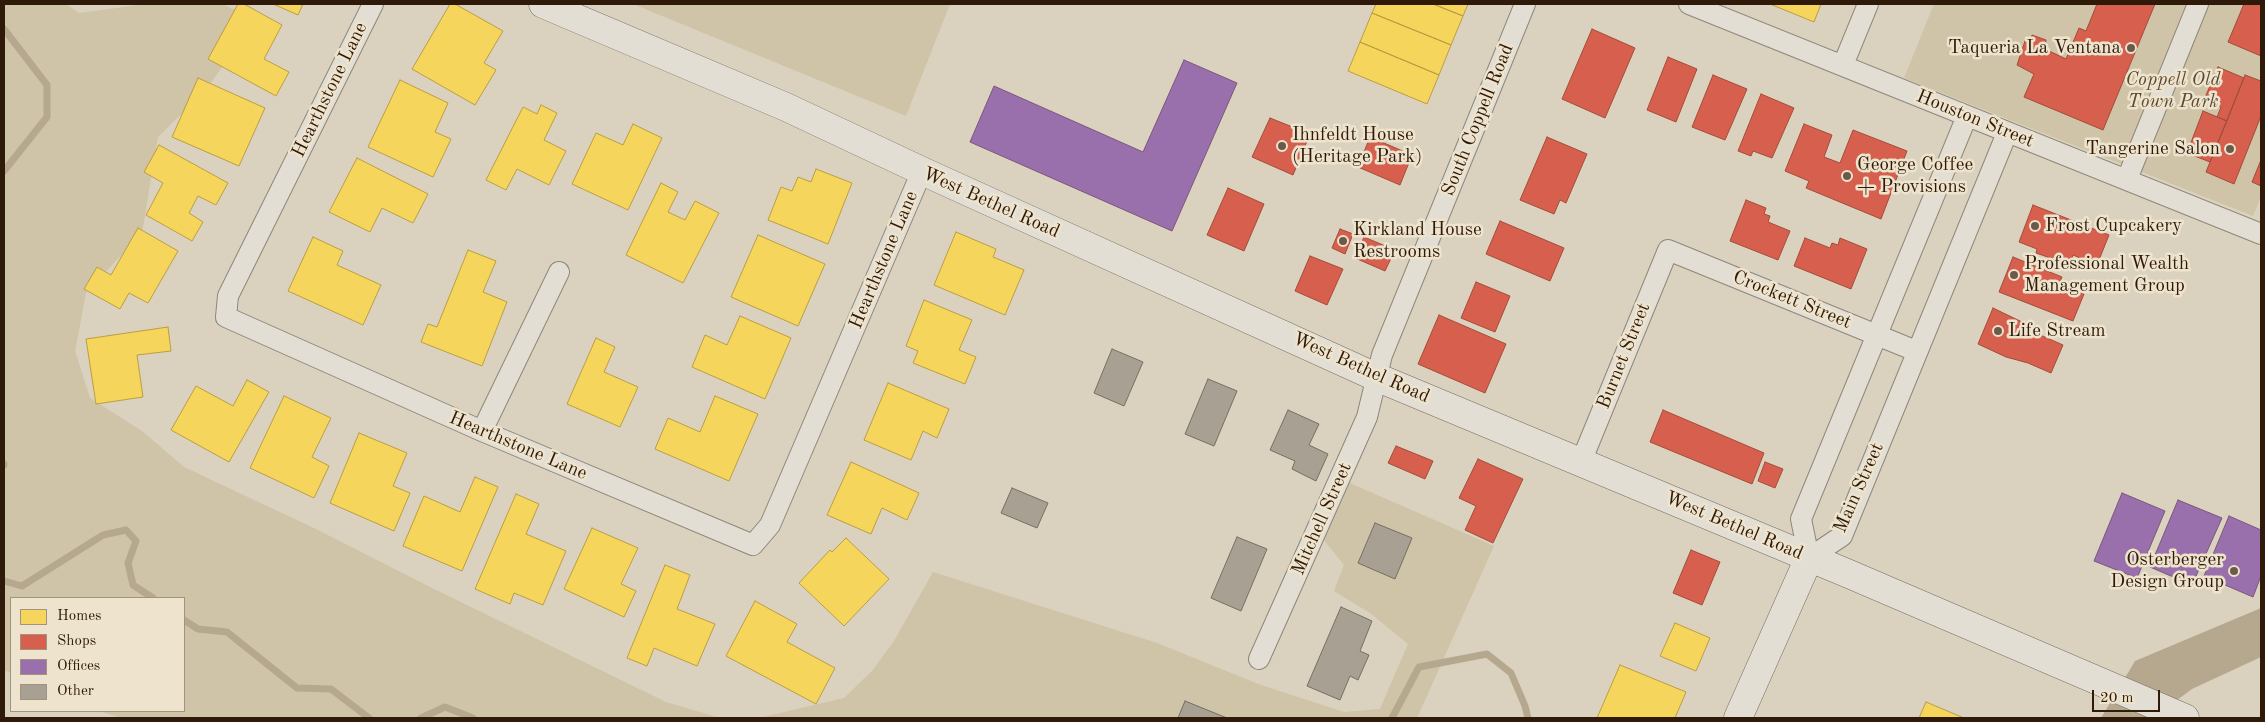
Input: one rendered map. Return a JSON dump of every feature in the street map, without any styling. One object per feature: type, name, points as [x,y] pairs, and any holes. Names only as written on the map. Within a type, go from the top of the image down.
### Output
[{"type":"main road","name":"West Bethel Road","points":[[543,4],[786,107],[922,172],[1376,377],[1810,558],[2180,716]]},
{"type":"main road","points":[[1738,718],[1810,558]]},
{"type":"street","name":"Hearthstone Lane","points":[[373,4],[228,296],[226,317],[482,431],[753,545],[770,525],[922,172]]},
{"type":"street","name":"South Coppell Road","points":[[1376,377],[1382,355],[1525,4]]},
{"type":"street","name":"Houston Street","points":[[1689,4],[2261,234]]},
{"type":"street","points":[[1843,65],[1868,4]]},
{"type":"street","points":[[2127,179],[2198,4]]},
{"type":"street","name":"Main Street","points":[[1967,116],[1801,519],[1810,558],[1842,536],[1916,351],[2007,133]]},
{"type":"street","name":"Crockett Street","points":[[1668,250],[1916,351]]},
{"type":"street","name":"Burnet Street","points":[[1580,462],[1668,250]]},
{"type":"street","points":[[482,431],[558,272]]},
{"type":"street","name":"Mitchell Street","points":[[1259,659],[1367,417],[1376,377]]},
{"type":"green space","points":[[4,4],[66,4],[79,13],[146,4],[222,4],[249,16],[236,48],[204,92],[158,137],[142,233],[86,293],[75,351],[90,398],[142,431],[184,467],[318,530],[666,702],[720,718],[120,718],[103,712],[185,712],[185,597],[10,597],[10,673],[4,670]]},
{"type":"green space","points":[[633,4],[950,4],[906,116]]},
{"type":"green space","name":"Coppell Old Town Park","points":[[1934,4],[2261,4],[2261,196],[2253,216],[1904,78]]},
{"type":"green space","points":[[1336,477],[1494,546],[1417,718],[759,718],[844,698],[872,671],[894,641],[933,572],[1157,643],[1261,685],[1344,712],[1380,709],[1408,644],[1370,613],[1334,591],[1344,565],[1315,529]]},
{"type":"shaded area","points":[[2261,608],[2261,657],[2192,689],[2173,703],[2159,718],[2101,718],[2135,661]]},
{"type":"building: Homes","points":[[238,4],[244,4],[282,25],[264,59],[289,72],[276,96],[208,59]]},
{"type":"building: Homes","points":[[273,4],[303,4],[298,15]]},
{"type":"building: Homes","points":[[450,4],[455,4],[503,31],[484,63],[496,70],[475,105],[412,69]]},
{"type":"building: Homes","points":[[1376,4],[1433,4],[1463,16],[1451,45],[1372,13]]},
{"type":"building: Homes","points":[[1433,4],[1468,4],[1463,16]]},
{"type":"building: Homes","points":[[1770,4],[1821,4],[1814,22]]},
{"type":"building: Homes","points":[[1372,13],[1451,45],[1439,75],[1360,42]]},
{"type":"building: Homes","points":[[1360,42],[1439,75],[1427,104],[1348,71]]},
{"type":"building: Homes","points":[[198,78],[265,108],[239,166],[172,137]]},
{"type":"building: Homes","points":[[400,80],[448,103],[435,132],[451,139],[433,177],[368,147]]},
{"type":"building: Homes","points":[[541,105],[557,113],[544,140],[566,151],[549,185],[517,169],[506,190],[486,180],[523,107],[537,114]]},
{"type":"building: Homes","points":[[633,124],[662,138],[628,210],[572,184],[596,133],[623,145]]},
{"type":"building: Homes","points":[[159,145],[228,183],[216,205],[198,196],[189,213],[203,222],[192,241],[146,215],[163,183],[144,172]]},
{"type":"building: Homes","points":[[357,158],[428,194],[413,223],[382,208],[370,232],[329,212]]},
{"type":"building: Homes","points":[[816,169],[852,183],[828,244],[768,220],[781,187],[792,191],[798,177],[811,182]]},
{"type":"building: Homes","points":[[661,183],[678,192],[668,212],[685,220],[695,201],[719,213],[683,283],[626,255]]},
{"type":"building: Homes","points":[[138,228],[178,251],[148,303],[129,293],[120,309],[84,289],[97,267],[111,275]]},
{"type":"building: Homes","points":[[956,232],[996,249],[993,257],[1024,270],[1005,315],[934,285]]},
{"type":"building: Homes","points":[[758,235],[825,264],[798,326],[731,297]]},
{"type":"building: Homes","points":[[313,237],[343,251],[337,265],[381,285],[363,325],[288,291]]},
{"type":"building: Homes","points":[[468,250],[496,261],[483,292],[507,302],[482,366],[421,342],[428,324],[437,327]]},
{"type":"building: Homes","points":[[924,300],[972,320],[959,350],[976,357],[965,384],[913,363],[918,351],[906,346]]},
{"type":"building: Homes","points":[[740,316],[791,338],[765,399],[692,367],[705,335],[727,345]]},
{"type":"building: Homes","points":[[168,327],[171,351],[137,355],[143,397],[96,404],[86,339]]},
{"type":"building: Homes","points":[[596,338],[615,347],[604,372],[638,387],[620,427],[567,404]]},
{"type":"building: Homes","points":[[247,380],[269,392],[229,462],[171,430],[196,386],[233,406]]},
{"type":"building: Homes","points":[[888,383],[949,409],[937,438],[923,431],[911,460],[864,440]]},
{"type":"building: Homes","points":[[284,396],[331,418],[312,457],[329,466],[314,498],[250,468]]},
{"type":"building: Homes","points":[[715,396],[758,414],[729,481],[655,449],[668,418],[700,432]]},
{"type":"building: Homes","points":[[359,433],[407,453],[393,486],[410,493],[394,531],[330,503]]},
{"type":"building: Homes","points":[[851,462],[919,493],[907,520],[882,508],[871,534],[827,515]]},
{"type":"building: Homes","points":[[475,477],[498,487],[462,571],[403,546],[424,496],[460,512]]},
{"type":"building: Homes","points":[[516,494],[539,504],[526,534],[566,551],[543,605],[514,593],[510,604],[475,589]]},
{"type":"building: Homes","points":[[592,528],[638,548],[621,584],[636,591],[624,617],[564,589]]},
{"type":"building: Homes","points":[[846,538],[889,579],[844,626],[799,583],[830,550],[832,552]]},
{"type":"building: Homes","points":[[665,565],[690,575],[677,609],[715,624],[697,666],[654,648],[647,666],[627,658]]},
{"type":"building: Homes","points":[[755,601],[797,624],[787,642],[835,668],[816,704],[726,656]]},
{"type":"building: Homes","points":[[1675,623],[1710,638],[1696,671],[1660,656]]},
{"type":"building: Homes","points":[[1620,665],[1686,692],[1675,718],[1597,718]]},
{"type":"building: Homes","points":[[1926,702],[1964,718],[1919,718]]},
{"type":"building: Shops","points":[[2097,4],[2155,4],[2103,130],[2024,97],[2034,74],[2017,65],[2026,38],[2031,40],[2032,35],[2046,40],[2045,49],[2066,59],[2079,28],[2086,31]]},
{"type":"building: Shops","points":[[2244,4],[2261,4],[2261,56],[2228,42]]},
{"type":"building: Shops","points":[[1592,29],[1635,48],[1605,118],[1562,99]]},
{"type":"building: Shops","points":[[1668,57],[1697,69],[1676,122],[1647,110]]},
{"type":"building: Shops","points":[[2218,67],[2244,78],[2227,121],[2217,117],[2221,107],[2204,100]]},
{"type":"building: Shops","points":[[1713,75],[1747,89],[1725,140],[1692,127]]},
{"type":"building: Shops","points":[[2245,75],[2261,81],[2261,116],[2234,184],[2206,172]]},
{"type":"building: Shops","points":[[1761,94],[1794,108],[1772,158],[1753,151],[1751,156],[1738,151]]},
{"type":"building: Shops","points":[[2203,111],[2227,121],[2210,162],[2187,153]]},
{"type":"building: Shops","name":"Ihnfeldt House (Heritage Park)","points":[[1270,118],[1310,134],[1293,175],[1252,157]]},
{"type":"building: Shops","name":"George Coffee + Provisions","points":[[1804,124],[1832,135],[1824,157],[1840,163],[1853,130],[1907,151],[1881,219],[1806,188],[1809,181],[1785,171]]},
{"type":"building: Shops","points":[[1370,137],[1412,155],[1400,185],[1358,167]]},
{"type":"building: Shops","points":[[1547,137],[1587,154],[1566,203],[1560,200],[1554,214],[1520,200]]},
{"type":"building: Shops","points":[[2261,160],[2261,186],[2252,182]]},
{"type":"building: Shops","points":[[1228,188],[1264,204],[1244,251],[1207,235]]},
{"type":"building: Shops","points":[[1746,200],[1766,208],[1764,214],[1770,216],[1768,222],[1790,231],[1778,260],[1730,241]]},
{"type":"building: Shops","points":[[2033,205],[2109,235],[2097,265],[2073,255],[2071,262],[2060,258],[2059,261],[2036,253],[2037,249],[2019,242]]},
{"type":"building: Shops","points":[[1500,221],[1564,248],[1550,281],[1486,254]]},
{"type":"building: Shops","name":"Kirkland House Restrooms","points":[[1340,229],[1353,234],[1345,254],[1332,248]]},
{"type":"building: Shops","points":[[1364,237],[1395,250],[1385,271],[1355,258]]},
{"type":"building: Shops","points":[[1805,238],[1830,248],[1832,243],[1838,245],[1840,238],[1867,249],[1851,289],[1794,266]]},
{"type":"building: Shops","points":[[1310,256],[1343,269],[1327,305],[1295,291]]},
{"type":"building: Shops","points":[[2013,257],[2062,277],[2059,284],[2084,294],[2073,321],[1999,292]]},
{"type":"building: Shops","points":[[1476,282],[1510,296],[1495,332],[1461,318]]},
{"type":"building: Shops","points":[[1993,308],[2022,322],[2041,327],[2038,334],[2063,345],[2051,373],[2028,363],[2006,357],[1978,344]]},
{"type":"building: Shops","points":[[1439,315],[1506,344],[1485,393],[1418,364]]},
{"type":"building: Shops","points":[[1663,410],[1764,453],[1752,484],[1650,442]]},
{"type":"building: Shops","points":[[1396,446],[1433,461],[1425,479],[1388,463]]},
{"type":"building: Shops","points":[[1478,459],[1523,479],[1493,543],[1465,530],[1476,506],[1459,498]]},
{"type":"building: Shops","points":[[1765,462],[1783,469],[1775,488],[1758,481]]},
{"type":"building: Shops","points":[[1691,550],[1720,562],[1702,605],[1673,593]]},
{"type":"building: Offices","points":[[1184,60],[1237,83],[1172,231],[970,142],[994,86],[1143,152]]},
{"type":"building: Offices","points":[[2122,493],[2165,511],[2137,578],[2094,561]]},
{"type":"building: Offices","points":[[2178,500],[2222,518],[2192,585],[2150,567]]},
{"type":"building: Offices","points":[[2229,516],[2261,530],[2261,576],[2253,597],[2204,576]]},
{"type":"building: Other","points":[[1112,349],[1143,362],[1124,406],[1094,393]]},
{"type":"building: Other","points":[[1208,379],[1237,391],[1214,446],[1185,434]]},
{"type":"building: Other","points":[[1288,410],[1319,424],[1309,445],[1328,454],[1316,481],[1292,469],[1295,461],[1270,450]]},
{"type":"building: Other","points":[[1012,488],[1048,503],[1037,528],[1001,513]]},
{"type":"building: Other","points":[[1375,523],[1412,538],[1395,579],[1358,563]]},
{"type":"building: Other","points":[[1237,537],[1267,549],[1241,611],[1211,598]]},
{"type":"building: Other","points":[[1341,607],[1372,621],[1360,651],[1369,655],[1358,680],[1350,676],[1340,700],[1307,686]]},
{"type":"building: Other","points":[[1185,701],[1227,718],[1178,718]]},
{"type":"waterway","points":[[4,29],[47,85],[47,117],[4,171]]},
{"type":"waterway","points":[[4,581],[22,586],[103,535],[126,530],[136,541],[128,563],[133,585],[151,597]]},
{"type":"waterway","points":[[185,621],[198,629],[227,632],[297,688],[331,689],[369,718]]},
{"type":"waterway","points":[[1392,718],[1419,667],[1487,654],[1511,673],[1528,718]]},
{"type":"waterway","points":[[421,718],[445,707],[473,718]]},
{"type":"place","name":"Taqueria La Ventana","points":[[2131,48]]},
{"type":"place","name":"Ihnfeldt House (Heritage Park)","points":[[1282,146]]},
{"type":"place","name":"Tangerine Salon","points":[[2230,149]]},
{"type":"place","name":"George Coffee + Provisions","points":[[1847,176]]},
{"type":"place","name":"Frost Cupcakery","points":[[2035,226]]},
{"type":"place","name":"Kirkland House Restrooms","points":[[1343,241]]},
{"type":"place","name":"Professional Wealth Management Group","points":[[2014,275]]},
{"type":"place","name":"Life Stream","points":[[1998,331]]},
{"type":"place","name":"Osterberger Design Group","points":[[2234,571]]}]
